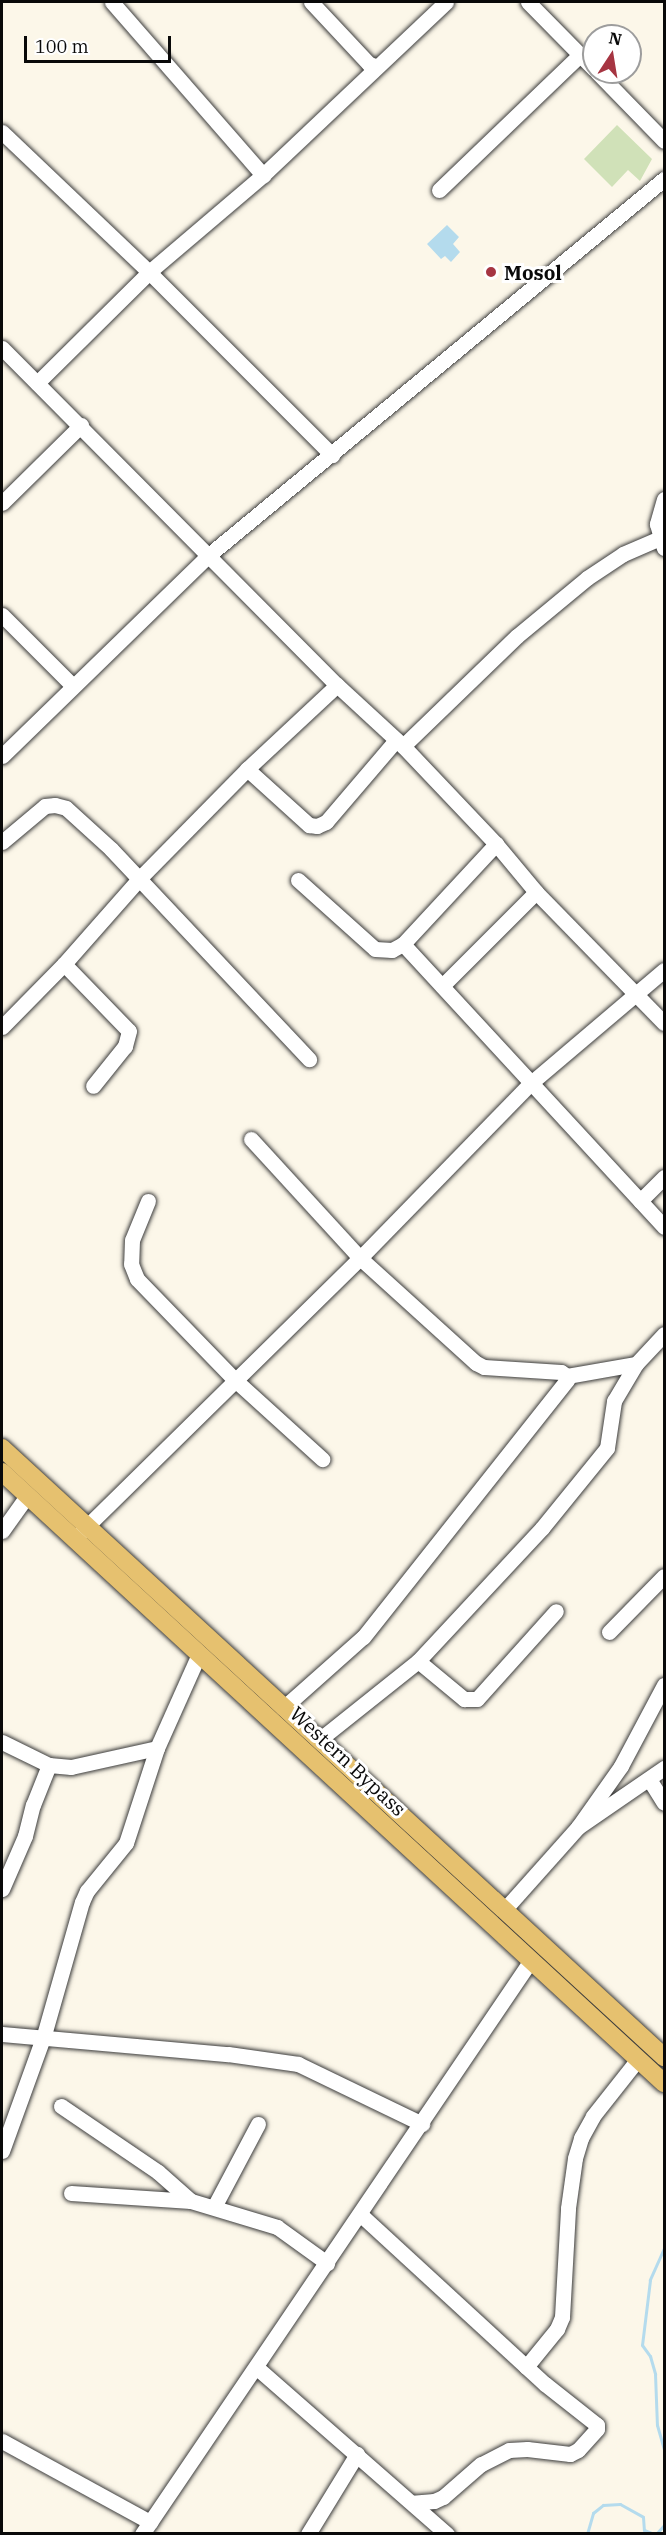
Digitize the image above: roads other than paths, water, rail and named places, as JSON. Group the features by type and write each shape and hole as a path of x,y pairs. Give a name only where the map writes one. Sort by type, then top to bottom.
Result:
{"main road":[{"name":"Western Bypass","path":"2,1448 80,1533 199,1654 664,2083"},
{"name":"Western Bypass","path":"2,1472 27,1496 80,1533 283,1708 664,2057"}],"street":[{"path":"112,2 263,175"},
{"path":"311,2 369,64 375,66"},
{"path":"37,383 149,272 263,175 375,66 446,2"},
{"path":"439,190 580,56 528,2"},
{"path":"608,84 664,141"},
{"path":"2,132 149,272 332,455"},
{"path":"2,756 210,554 664,179"},
{"path":"2,348 210,554 338,685 400,743 496,844 536,892 664,1023"},
{"path":"2,503 81,425"},
{"path":"247,769 309,825 317,826 326,822 400,743 517,636 587,578 623,554 662,543 657,524 664,500"},
{"path":"2,615 73,686"},
{"path":"4,1020 64,964 138,880 247,769 338,685"},
{"path":"2,842 45,806 55,804 66,808 111,849 309,1059"},
{"path":"298,880 375,949 392,950 404,944 496,844"},
{"path":"442,986 536,892"},
{"path":"404,944 664,1227"},
{"path":"64,964 129,1031 125,1046 93,1086"},
{"path":"80,1533 360,1258 532,1082 664,970"},
{"path":"251,1139 360,1258 476,1363 484,1367 561,1372 567,1376 636,1364"},
{"path":"640,1201 664,1178"},
{"path":"148,1201 132,1240 131,1264 137,1280 234,1380 322,1459"},
{"path":"319,1740 418,1661 542,1528 607,1449 614,1401 636,1364 664,1334"},
{"path":"283,1708 363,1637 564,1387 567,1376"},
{"path":"2,1531 27,1496"},
{"path":"609,1632 664,1576"},
{"path":"418,1661 464,1699 477,1699 556,1611"},
{"path":"2,2151 44,2035 82,1902 87,1891 126,1843 157,1748 199,1654"},
{"path":"505,1909 578,1827 621,1766 664,1685"},
{"path":"2,1742 49,1766 71,1767 157,1748"},
{"path":"2,1889 25,1836 33,1805 49,1766"},
{"path":"578,1827 664,1768"},
{"path":"649,1779 664,1803"},
{"path":"2,2442 146,2528 531,1960"},
{"path":"2,2034 44,2035 228,2054 298,2064 422,2124"},
{"path":"526,2367 557,2329 562,2317 568,2208 575,2158 581,2138 593,2116 638,2059"},
{"path":"61,2106 158,2172 191,2201"},
{"path":"214,2207 258,2124"},
{"path":"71,2193 191,2201 214,2207 277,2227 327,2263"},
{"path":"360,2214 526,2367 597,2425 595,2432 578,2450 570,2454 528,2448 496,2455 481,2463 443,2497 434,2502 413,2503"},
{"path":"256,2367 413,2503 437,2530"},
{"path":"308,2534 357,2454"}],"water":[{"path":"447,225 459,237 453,244 460,252 451,262 445,256 441,259 427,244"}],"waterway":[{"path":"664,2248 650,2280 642,2345 650,2356 655,2374 657,2425 664,2450"},
{"path":"587,2534 593,2513 603,2505 620,2504 643,2517 644,2530 654,2534"},
{"path":"656,2534 664,2525"}],"place":[{"name":"Mosol","path":"491,272"}]}
